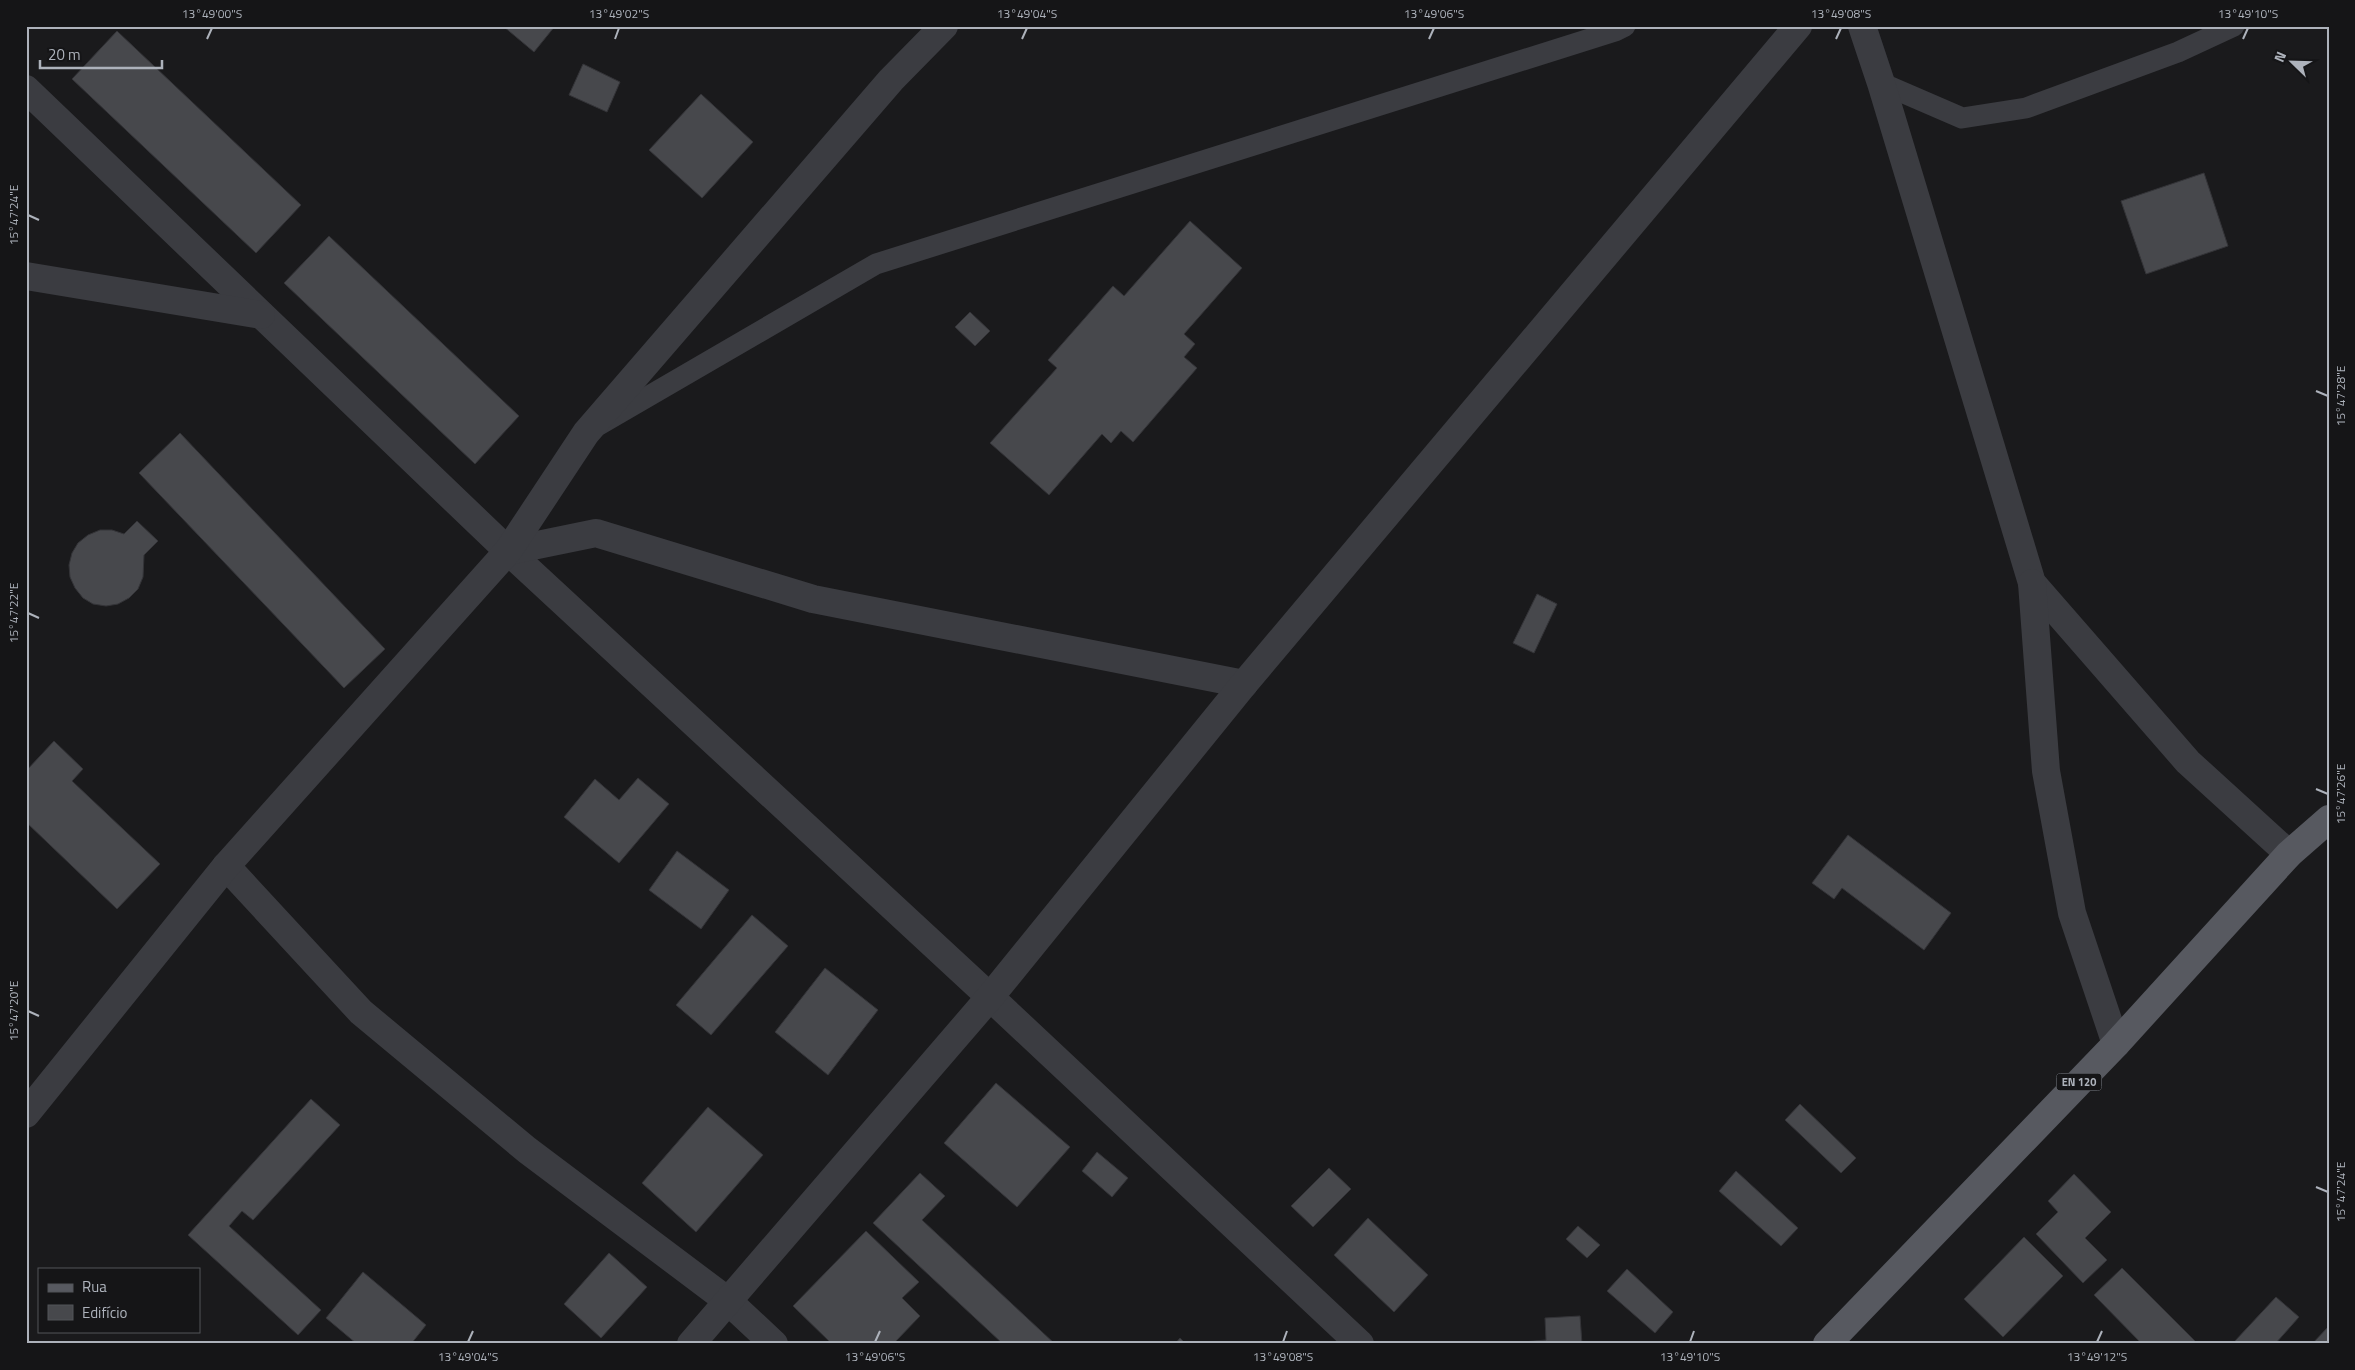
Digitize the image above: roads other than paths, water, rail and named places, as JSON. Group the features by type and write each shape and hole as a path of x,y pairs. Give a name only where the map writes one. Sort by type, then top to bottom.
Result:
{"main road":[{"name":"EN 120","path":"1827,1344 2116,1044 2289,854 2329,819"}],"street":[{"path":"26,1114 226,866 508,551 586,433 891,80 944,26"},
{"path":"691,1344 990,997 1244,684 1798,26"},
{"path":"1862,26 1881,83 2032,583 2046,770 2072,913 2116,1044"},
{"path":"26,89 508,551 990,997 1360,1344"},
{"path":"26,276 261,315"},
{"path":"508,551 596,533 813,599 1244,684"},
{"path":"2032,583 2188,762 2289,854"},
{"path":"226,866 361,1012 527,1150 728,1301 774,1344"}],"lane":[{"path":"586,433 876,264 1615,31 1625,26"},
{"path":"1881,83 1962,118 2017,109 2178,52 2234,26"}]}
